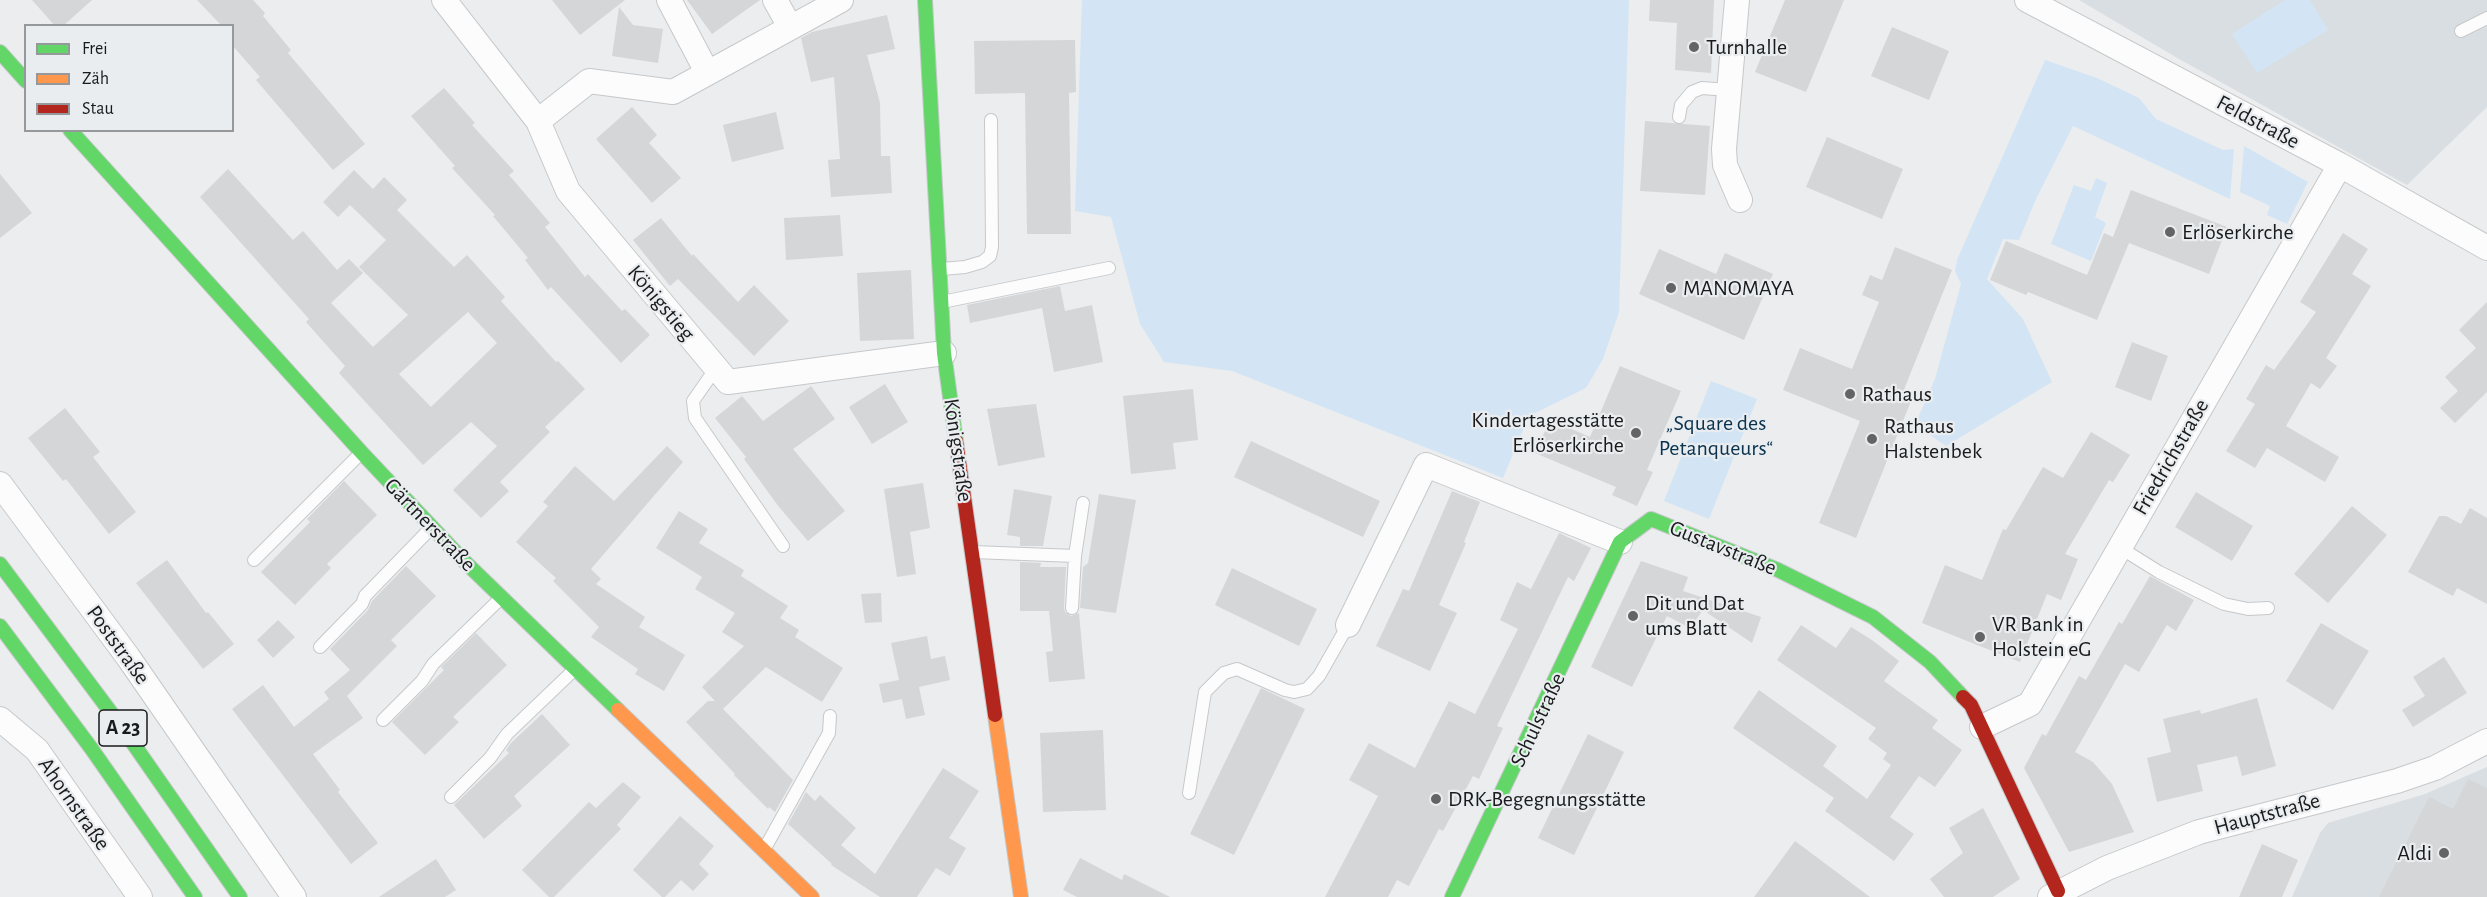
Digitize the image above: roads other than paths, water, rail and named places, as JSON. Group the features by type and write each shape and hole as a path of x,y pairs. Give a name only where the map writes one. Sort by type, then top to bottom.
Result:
{"main road":[{"name":"Königstraße","path":"925,0 944,353 1021,897"},
{"path":"0,52 24,79"},
{"name":"Gärtnerstraße","path":"72,132 362,453 432,527 575,669 812,897"},
{"name":"Gustavstraße","path":"1620,542 1651,519 1736,552 1825,591 1873,616 1930,662 1971,705 2054,894"},
{"name":"Schulstraße","path":"1452,897 1620,542"},
{"name":"A 23","path":"0,564 121,726 240,897"},
{"name":"A 23","path":"0,626 91,748 195,897"}],"street":[{"name":"Königstieg","path":"444,0 538,121 568,191 728,382 842,358 944,353"},
{"path":"669,0 707,72"},
{"path":"776,0 790,27"},
{"path":"538,121 589,81 673,92 841,0"},
{"path":"1737,0 1724,149 1725,165 1740,200"},
{"name":"Feldstraße","path":"2027,0 2340,165 2487,248"},
{"name":"Friedrichstraße","path":"1982,727 2030,704 2340,165"},
{"path":"1348,625 1426,465 1620,542"},
{"name":"Poststraße","path":"0,484 128,657 294,897"},
{"name":"Ahornstraße","path":"0,719 37,750 140,897"},
{"name":"Hauptstraße","path":"2054,894 2107,868 2199,832 2407,778 2435,768 2487,741"}],"lane":[{"path":"2461,31 2487,18"},
{"path":"1679,117 1681,105 1692,92 1702,88 1729,90"},
{"path":"939,269 965,267 982,262 990,256 992,247 991,120"},
{"path":"940,302 1109,268"},
{"path":"716,368 693,400 695,418 783,546"},
{"path":"254,560 362,453"},
{"path":"1072,608 1075,556 1083,503"},
{"path":"320,647 362,604 365,596 432,527"},
{"path":"2119,548 2159,572 2224,604 2248,609 2268,608"},
{"path":"972,552 1075,556"},
{"path":"383,720 422,681 433,664 502,597"},
{"path":"1189,793 1205,692 1224,673 1237,669 1285,690 1294,692 1307,689 1319,676 1348,625"},
{"path":"451,797 490,758 507,734 575,669"},
{"path":"764,850 829,734 830,716"}],"place":[{"name":"Turnhalle","path":"1694,47"},
{"name":"Erlöserkirche","path":"2170,232"},
{"name":"MANOMAYA","path":"1671,288"},
{"name":"Rathaus","path":"1850,394"},
{"name":"Kindertagesstätte Erlöserkirche","path":"1636,433"},
{"name":"Rathaus Halstenbek","path":"1872,439"},
{"name":"Dit und Dat ums Blatt","path":"1633,616"},
{"name":"VR Bank in Holstein eG","path":"1980,637"},
{"name":"DRK-Begegnungsstätte","path":"1436,799"},
{"name":"Aldi","path":"2444,853"}],"park label":[{"name":"„Square des Petanqueurs“","path":"1716,436"}]}
